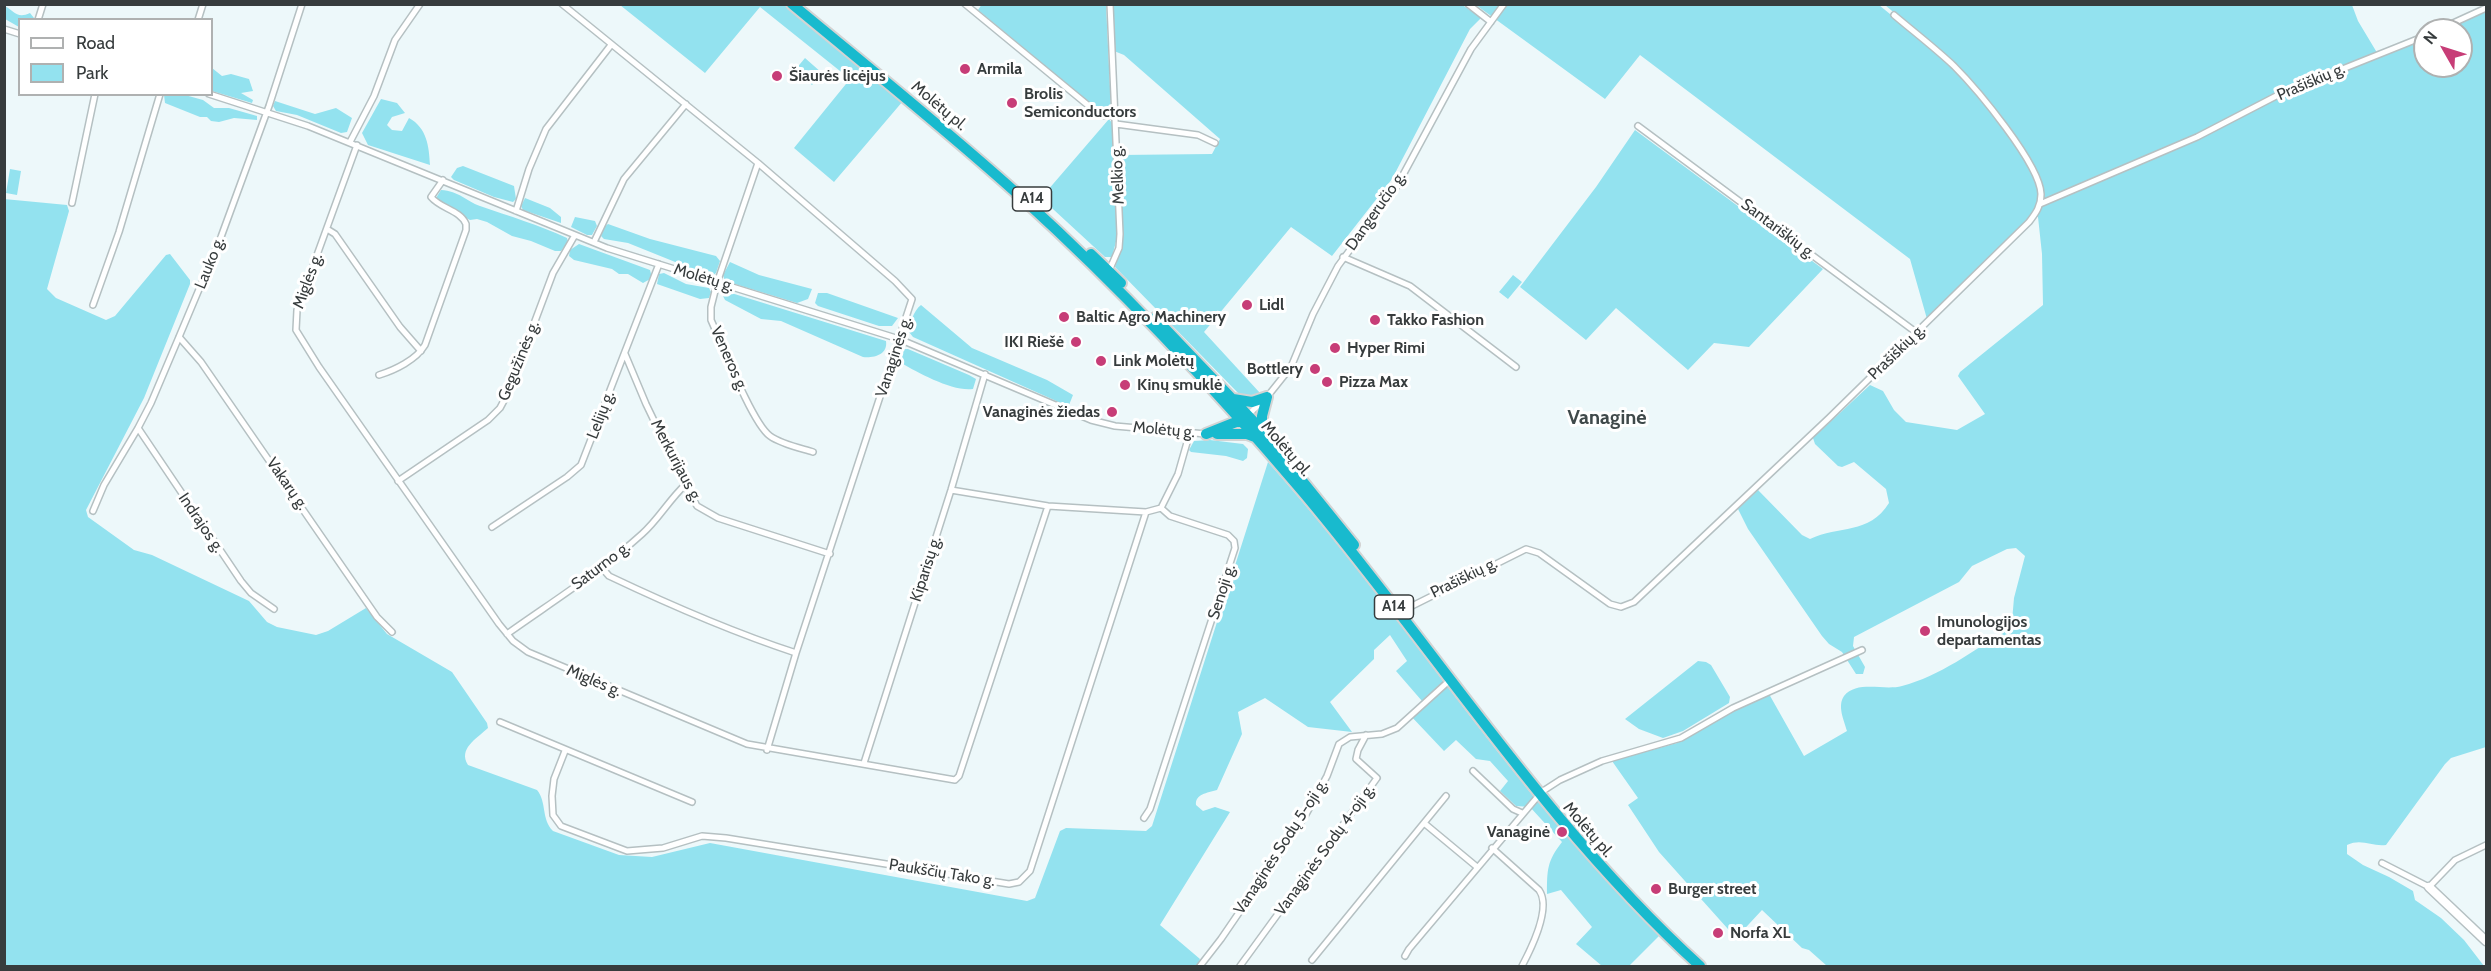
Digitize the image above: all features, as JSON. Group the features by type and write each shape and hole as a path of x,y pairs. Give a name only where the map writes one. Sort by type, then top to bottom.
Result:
{"highway":[{"name":"Molėtų pl.","path":"792,4 942,128 1054,228 1245,416"},
{"name":"Molėtų pl.","path":"803,4 952,127 1025,192 1109,271 1230,402"},
{"path":"1223,431 1228,418 1230,402 1252,402 1267,397"},
{"path":"1259,432 1267,397"},
{"path":"1223,431 1245,416 1259,432"},
{"path":"1206,434 1223,431 1247,434 1259,432"},
{"name":"Molėtų pl.","path":"1259,432 1331,513 1541,793 1621,881 1709,966"},
{"name":"Molėtų pl.","path":"1259,432 1450,680 1619,888 1700,966"}],"main road":[{"path":"2429,886 2487,941"},
{"path":"2475,930 2487,947"}],"street":[{"name":"Lauko g.","path":"93,511 104,485 138,428 179,338 220,237 266,112 302,4"},
{"path":"350,142 374,96 395,40 420,4"},
{"name":"Vanaginės g.","path":"561,4 758,163 911,295 912,302 796,653 767,750"},
{"path":"965,4 1101,116 1116,116"},
{"name":"Melkio g.","path":"1109,271 1119,248 1120,234 1110,4"},
{"path":"1468,4 1491,22"},
{"name":"Dangeručio g.","path":"1245,416 1267,397 1295,361 1316,308 1343,257 1397,186 1452,82 1504,4"},
{"path":"2465,18 2487,8"},
{"path":"1894,15 1955,67 2025,154 2038,178 2040,204"},
{"name":"Prašiškių g.","path":"1404,610 1526,549 1539,553 1610,604 1621,607 1630,604 1662,577 1917,333 2019,233 2036,213 2040,204 2197,137 2280,94 2413,41"},
{"path":"516,211 529,169 546,129 611,45"},
{"name":"Molėtų g.","path":"213,95 350,142 594,242 899,339 1091,420 1115,426 1206,434"},
{"path":"72,203 95,96"},
{"path":"93,305 119,232 159,96"},
{"path":"594,242 620,183 686,104"},
{"path":"1116,124 1198,135 1215,143"},
{"name":"Santariškių g.","path":"1638,126 1917,333"},
{"name":"Miglės g.","path":"357,145 297,310 297,330 319,368 507,634 528,652 747,744 767,750 864,763 951,780 957,778 1048,506"},
{"name":"Veneros g.","path":"758,163 717,283 711,307 711,320 756,419 770,436 813,452"},
{"path":"379,375 393,371 421,351 466,230 464,219 439,206 431,196 443,180"},
{"path":"327,229 335,234 400,327 421,351"},
{"name":"Gegužinės g.","path":"398,481 488,420 500,408 508,393 553,273 575,235"},
{"path":"1343,257 1410,286 1516,367"},
{"name":"Lelijų g.","path":"492,527 581,465 659,264"},
{"name":"Vakarų g.","path":"179,338 201,362 377,617 392,632"},
{"name":"Merkurijaus g.","path":"625,354 646,404 697,506 709,514 744,528 830,554"},
{"name":"Kiparisų g.","path":"864,763 951,490 984,374"},
{"name":"Indrajos g.","path":"138,428 241,581 251,593 274,609"},
{"path":"951,490 1048,506 1146,512 1161,508 1178,474 1190,432"},
{"name":"Saturno g.","path":"507,634 602,568 644,532 685,485"},
{"name":"Senoji g.","path":"1144,818 1150,809 1235,548 1234,541 1228,535 1170,516 1161,508"},
{"name":"Paukščių Tako g.","path":"565,751 553,787 554,819 566,829 627,851 663,848 702,836 1009,884 1019,882 1030,871 1146,512"},
{"path":"602,568 609,576 705,619 796,653"},
{"path":"1405,956 1522,813 1541,793 1560,780 1602,761 1681,738 1733,708 1862,650"},
{"name":"Vanaginės Sodų 5-oji g.","path":"1200,966 1228,930 1305,816 1327,776 1339,744 1350,737 1382,734 1397,728 1450,680"},
{"path":"500,722 692,802"},
{"name":"Vanaginės Sodų 4-oji g.","path":"1240,966 1377,778 1356,759 1366,735"},
{"path":"1473,771 1513,809 1522,813"},
{"path":"1312,960 1446,796"},
{"path":"1424,823 1477,867"},
{"path":"2382,863 2429,886 2444,868 2460,856 2487,845"},
{"path":"1492,848 1539,890 1543,898 1539,926 1522,966"}],"green space":[{"path":"982,4 1106,5 1111,107 1109,119 978,10"},
{"path":"1461,4 1481,18 1470,29 1392,179 1332,256 1291,227 1204,332 1260,393 1253,399 1242,397 1115,267 1123,243 1120,155 1212,154 1220,139 1124,55 1114,51 1112,5"},
{"path":"620,5 785,5 903,101 834,182 794,148 850,79 760,7 705,73"},
{"path":"1476,5 1879,5 1941,56 1942,53 1885,5 2352,5 2358,21 2379,56 2413,43 2413,78 2473,78 2473,18 2471,18 2486,11 2486,747 2451,758 2386,845 2357,842 2347,845 2347,854 2413,891 2415,900 2441,918 2464,940 2484,966 1827,966 1809,950 1802,948 1762,910 1736,938 1659,852 1628,805 1638,798 1612,761 1677,743 1736,709 1769,694 1804,756 1847,731 1841,704 1849,691 1863,687 1895,687 1916,682 1956,662 2006,630 2012,621 2014,598 2025,556 2016,548 2007,549 1972,566 1959,582 1854,637 1853,646 1865,667 1863,674 1856,674 1842,652 1829,644 1822,636 1748,529 1738,509 1758,490 1802,535 1810,539 1863,525 1881,513 1889,503 1886,489 1854,462 1842,467 1838,466 1815,444 1813,438 1870,385 1883,391 1894,410 1906,422 1957,430 1985,414 1958,376 2043,305 2042,254 2038,217 2032,215 1927,319 1910,259 1640,55 1605,99"},
{"path":"5,6 16,14 30,13 34,18 18,18 18,26 5,19"},
{"path":"805,58 822,73 812,85 795,70"},
{"path":"213,69 222,76 231,74 249,79 253,91 241,93 253,100 252,103 213,91"},
{"path":"164,96 189,96 203,100 214,108 229,108 257,116 257,120 234,118 219,122 211,121 207,117 200,117 165,103"},
{"path":"381,99 397,103 405,113 392,117 387,125 392,130 402,131 409,118 420,127 428,144 430,165 368,145 362,133"},
{"path":"275,101 315,114 336,108 352,118 347,132 341,133 297,115 276,111 273,106"},
{"path":"1109,119 1112,123 1118,234 1112,257 1105,257 1041,198"},
{"path":"1635,130 1823,269 1749,347 1714,343 1688,370 1616,308 1586,340 1520,287 1596,187"},
{"path":"463,166 514,186 516,199 513,202 494,197 454,180 451,177 457,168"},
{"path":"10,169 21,171 17,195 6,193"},
{"path":"441,190 453,192 480,206 556,233 567,238 568,242 561,251 555,251 512,236 487,222 477,219 470,220 440,204 436,198"},
{"path":"525,198 550,208 561,217 561,223 523,210 521,206"},
{"path":"4,199 67,205 69,211 47,289 56,298 106,320 115,316 166,255 170,254 190,280 144,398 86,510 88,517 134,550 152,555 249,601 267,622 277,627 316,635 328,631 366,608 387,634 452,672 487,723 488,728 467,749 465,759 468,765 537,790 547,821 553,831 619,855 652,857 710,843 1027,901 1035,898 1060,831 1066,828 1146,831 1152,826 1268,462 1363,576 1531,794 1585,856 1660,935 1629,966 1602,966 1576,944 1592,927 1561,890 1547,894 1549,866 1562,842 1530,807 1516,806 1500,791 1508,781 1490,761 1476,759 1456,740 1444,751 1409,714 1422,701 1396,671 1407,661 1390,635 1374,650 1374,659 1330,702 1352,732 1308,727 1265,698 1238,712 1242,734 1217,790 1202,794 1196,801 1196,805 1203,811 1215,807 1230,812 1160,925 1200,959 1197,966 5,966"},
{"path":"575,217 595,221 597,226 592,235 571,227"},
{"path":"608,224 650,239 716,256 720,261 716,273 712,276 705,274 628,243 604,239 601,236 604,227"},
{"path":"579,244 650,270 652,278 643,283 628,274 619,274 612,269 574,260 569,256 570,250"},
{"path":"730,262 759,275 812,289 808,299 797,303 725,281 723,275"},
{"path":"664,273 686,284 709,288 711,292 709,298 700,299 657,284 659,274"},
{"path":"1513,275 1522,282 1508,299 1499,292"},
{"path":"721,292 728,292 886,341 885,350 876,356 863,357 781,321 761,319 725,300"},
{"path":"818,293 827,293 898,318 892,326 879,326 818,306 815,303"},
{"path":"921,305 972,348 1047,380 1073,395 1069,405 913,337 909,332 910,325"},
{"path":"902,349 908,349 969,375 976,379 973,389 946,385 901,363"},
{"path":"1210,440 1243,444 1248,449 1247,458 1243,461 1189,450 1194,441"},
{"path":"1698,661 1711,665 1730,697 1729,703 1683,731 1663,738 1639,729 1625,719"}],"place":[{"name":"Armila","path":"965,69"},
{"name":"Šiaurės licėjus","path":"777,76"},
{"name":"Brolis Semiconductors","path":"1012,103"},
{"name":"Lidl","path":"1247,305"},
{"name":"Baltic Agro Machinery","path":"1064,317"},
{"name":"Takko Fashion","path":"1375,320"},
{"name":"IKI Riešė","path":"1076,342"},
{"name":"Hyper Rimi","path":"1335,348"},
{"name":"Link Molėtų","path":"1101,361"},
{"name":"Bottlery","path":"1315,369"},
{"name":"Pizza Max","path":"1327,382"},
{"name":"Kinų smuklė","path":"1125,385"},
{"name":"Vanaginės žiedas","path":"1112,412"},
{"name":"Imunologijos departamentas","path":"1925,631"},
{"name":"Vanaginė","path":"1562,832"},
{"name":"Burger street","path":"1656,889"},
{"name":"Norfa XL","path":"1718,933"}],"district":[{"name":"Vanaginė","path":"1607,418"}]}
